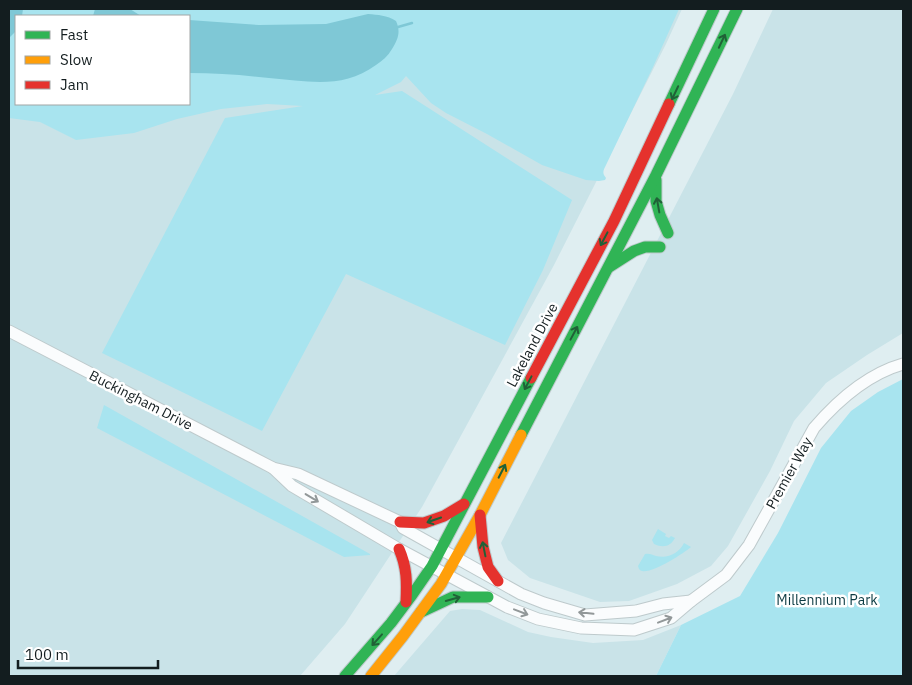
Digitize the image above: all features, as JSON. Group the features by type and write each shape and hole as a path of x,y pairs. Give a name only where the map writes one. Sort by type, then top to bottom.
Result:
{"main road":[{"name":"Lakeland Drive","path":"345,676 383,635 432,567 442,549 464,504 610,230 696,49 712,9"},
{"path":"371,676 403,636 446,575 480,514 656,175 736,12"},
{"path":"656,175 656,201 668,233"},
{"path":"608,268 634,251 660,247"},
{"path":"400,522 424,523 444,516 464,504"},
{"path":"480,514 486,560 488,567 498,580"},
{"path":"399,549 408,578 406,602"},
{"path":"420,612 453,597 488,597"}],"street":[{"name":"Buckingham Drive","path":"9,331 273,468 298,474 400,522 403,528 442,549"},
{"name":"Premier Way","path":"432,567 508,607 538,619 582,628 634,630 671,618 726,575 749,545 814,428 827,413 860,385 877,374 903,364"},
{"name":"Buckingham Drive","path":"273,468 292,486 432,567"},
{"path":"442,549 521,594 585,615 636,611 663,604 691,601"}],"shaded area":[{"path":"9,9 682,9 554,265 422,507 345,624 300,676 9,676"},
{"path":"9,9 23,9 22,15 15,15 15,32 9,37"},
{"path":"95,9 130,9 139,15 93,15"},
{"path":"773,9 903,9 903,333 826,383 794,421 770,471 728,546 711,566 677,584 629,601 600,602 530,578 508,560 501,543 733,94"},
{"path":"368,14 379,15 396,21 399,32 390,52 383,60 363,73 337,81 311,82 229,74 190,73 190,20 259,25 326,24"},
{"path":"462,609 480,610 528,632 593,643 643,640 681,625 656,676 394,676 450,611"}],"green space":[{"path":"9,9 679,9 604,169 605,180 586,180 542,165 446,113 431,103 406,76 401,82 375,95 402,91 572,200 543,270 505,345 346,274 262,431 102,353 225,118 303,106 267,104 221,109 177,119 134,133 76,140 40,122 9,118"},
{"name":"Millennium Park","path":"903,379 903,676 656,676 681,625 740,596 778,533 821,448 851,411 878,392"},
{"path":"104,405 370,555 344,557 97,428"},
{"path":"658,529 666,534 665,536 675,538 669,545 660,546 654,544 652,540"},
{"path":"684,543 691,547 682,554 653,569 642,571 639,569 638,566 645,554 660,557 669,556 682,547"}],"waterway":[{"path":"398,27 412,23"}],"traffic: fast":[{"path":"669,104 714,9"},
{"path":"521,435 656,175 737,9"},
{"path":"656,180 656,201 668,233"},
{"path":"609,267 634,251 645,247 660,247"},
{"path":"345,676 391,623 432,566 531,378"},
{"path":"421,612 453,597 488,597"}],"traffic: slow":[{"path":"371,676 441,584 480,515 521,435"}],"traffic: jam":[{"path":"531,378 614,221 669,104"},
{"path":"400,522 424,523 444,516 464,504"},
{"path":"480,515 483,547 488,567 498,581"},
{"path":"399,549 406,575 406,602"}]}
